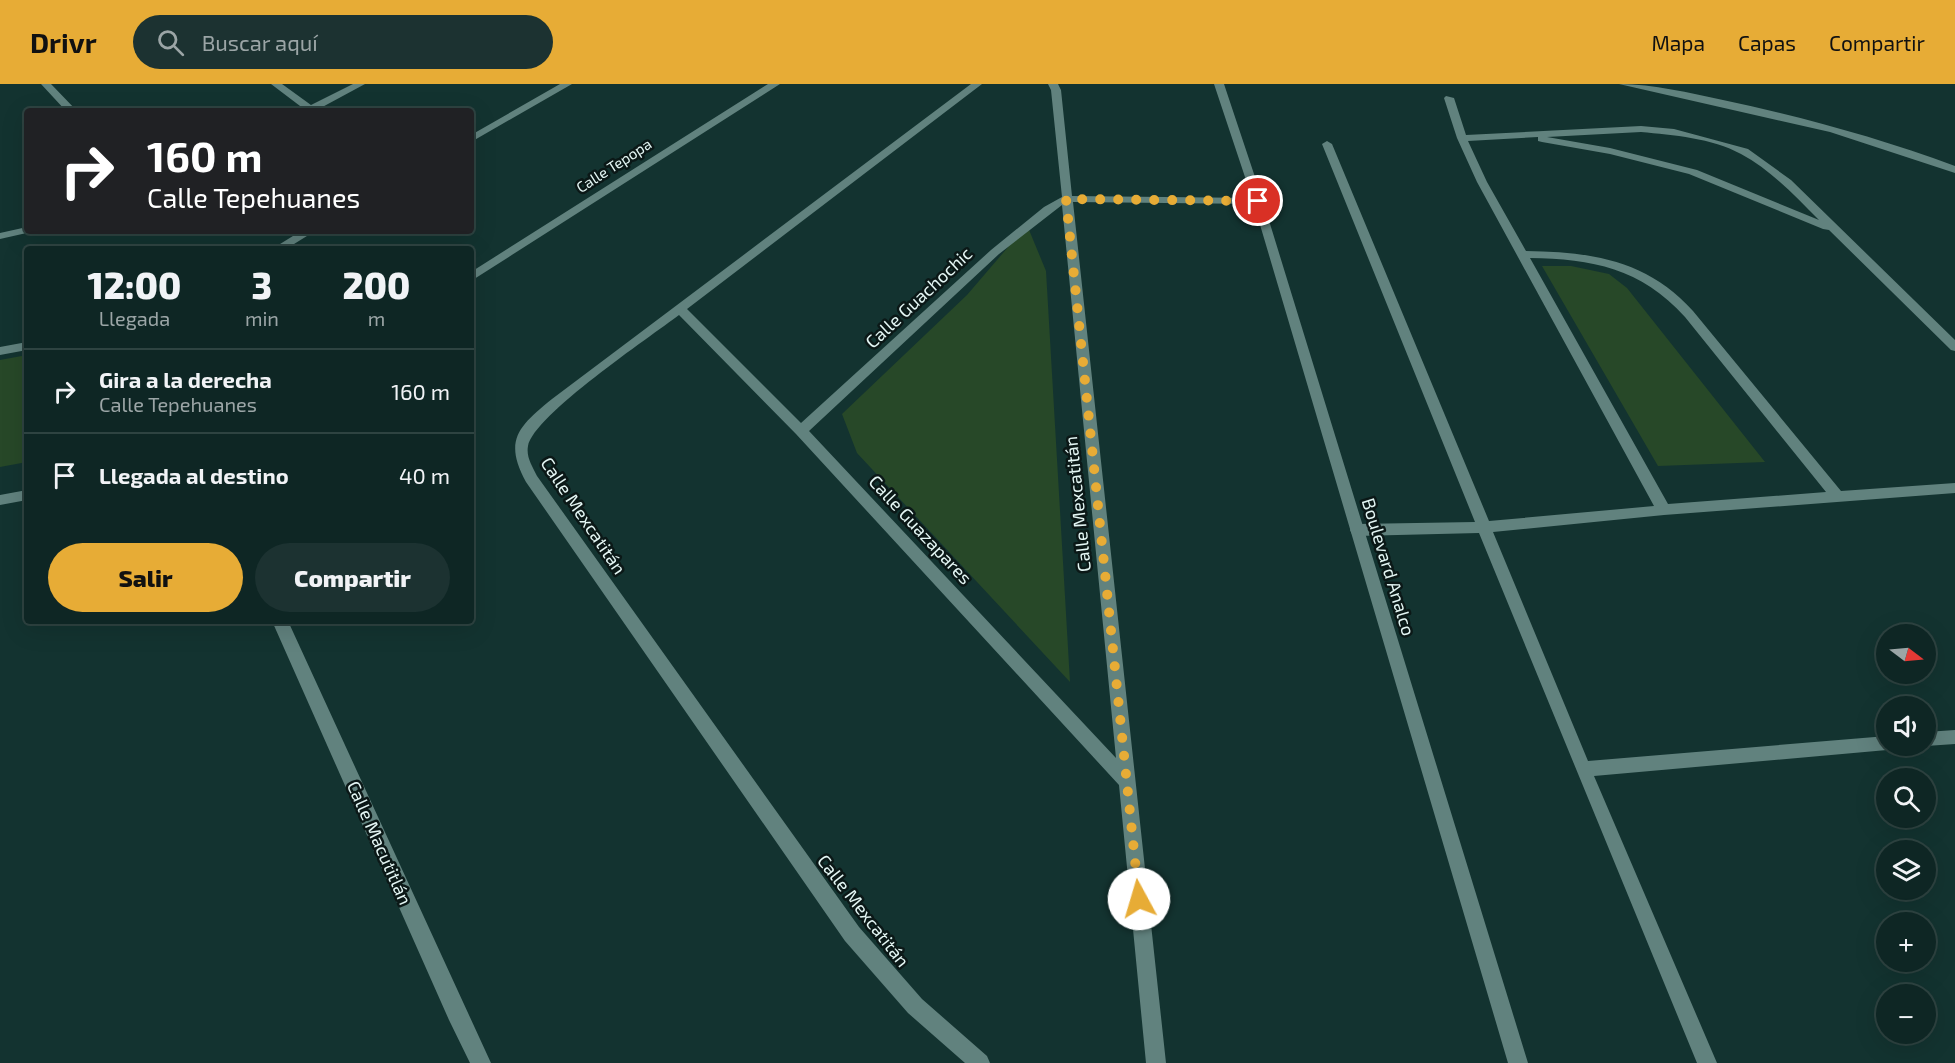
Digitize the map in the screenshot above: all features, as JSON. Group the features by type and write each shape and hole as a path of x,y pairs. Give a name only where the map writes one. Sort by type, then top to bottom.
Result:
{"street":[{"path":"46,84 69,108"},
{"path":"276,84 306,108"},
{"path":"313,108 360,84"},
{"path":"474,137 567,84"},
{"name":"Calle Tepopa","path":"474,275 775,84"},
{"name":"Calle Mexcatitán","path":"977,84 573,388 522,436 520,455 538,488 852,934 915,1006 980,1063"},
{"name":"Calle Mexcatitán","path":"1053,84 1056,90 1156,1063"},
{"name":"Boulevard Analco","path":"1219,84 1258,201 1518,1063"},
{"path":"1624,84 1709,101 1861,137 1894,146 1955,170"},
{"path":"1449,98 1462,138 1520,254 1664,510"},
{"path":"1462,138 1604,129 1641,129 1674,132 1744,151 1766,165 1955,347"},
{"path":"1522,135 1610,151 1693,172 1838,232"},
{"path":"1327,144 1486,527 1583,769 1707,1063"},
{"path":"1066,199 1258,201"},
{"name":"Calle Guachochic","path":"801,431 995,252 1048,209 1066,199"},
{"path":"0,236 24,231"},
{"path":"283,246 304,234"},
{"path":"290,242 297,246"},
{"path":"1520,254 1573,256 1610,262 1635,270 1664,289 1689,314 1838,497"},
{"name":"Calle Guazapares","path":"680,309 801,431 1127,782"},
{"path":"0,351 24,347"},
{"path":"1357,530 1486,527 1664,510 1955,488"},
{"path":"0,500 24,496"},
{"name":"Calle Macutitlán","path":"281,624 456,1013 481,1063"},
{"path":"1936,739 1955,737"},
{"path":"1583,769 1876,744"}],"green space":[{"path":"1027,225 1046,271 1070,682 857,453 842,414 967,295"},
{"path":"1542,266 1571,266 1609,274 1627,288 1765,462 1658,466"},
{"path":"24,356 24,463 0,467 0,360"}],"route":[{"path":"1139,899 1066,199 1258,201"}]}
